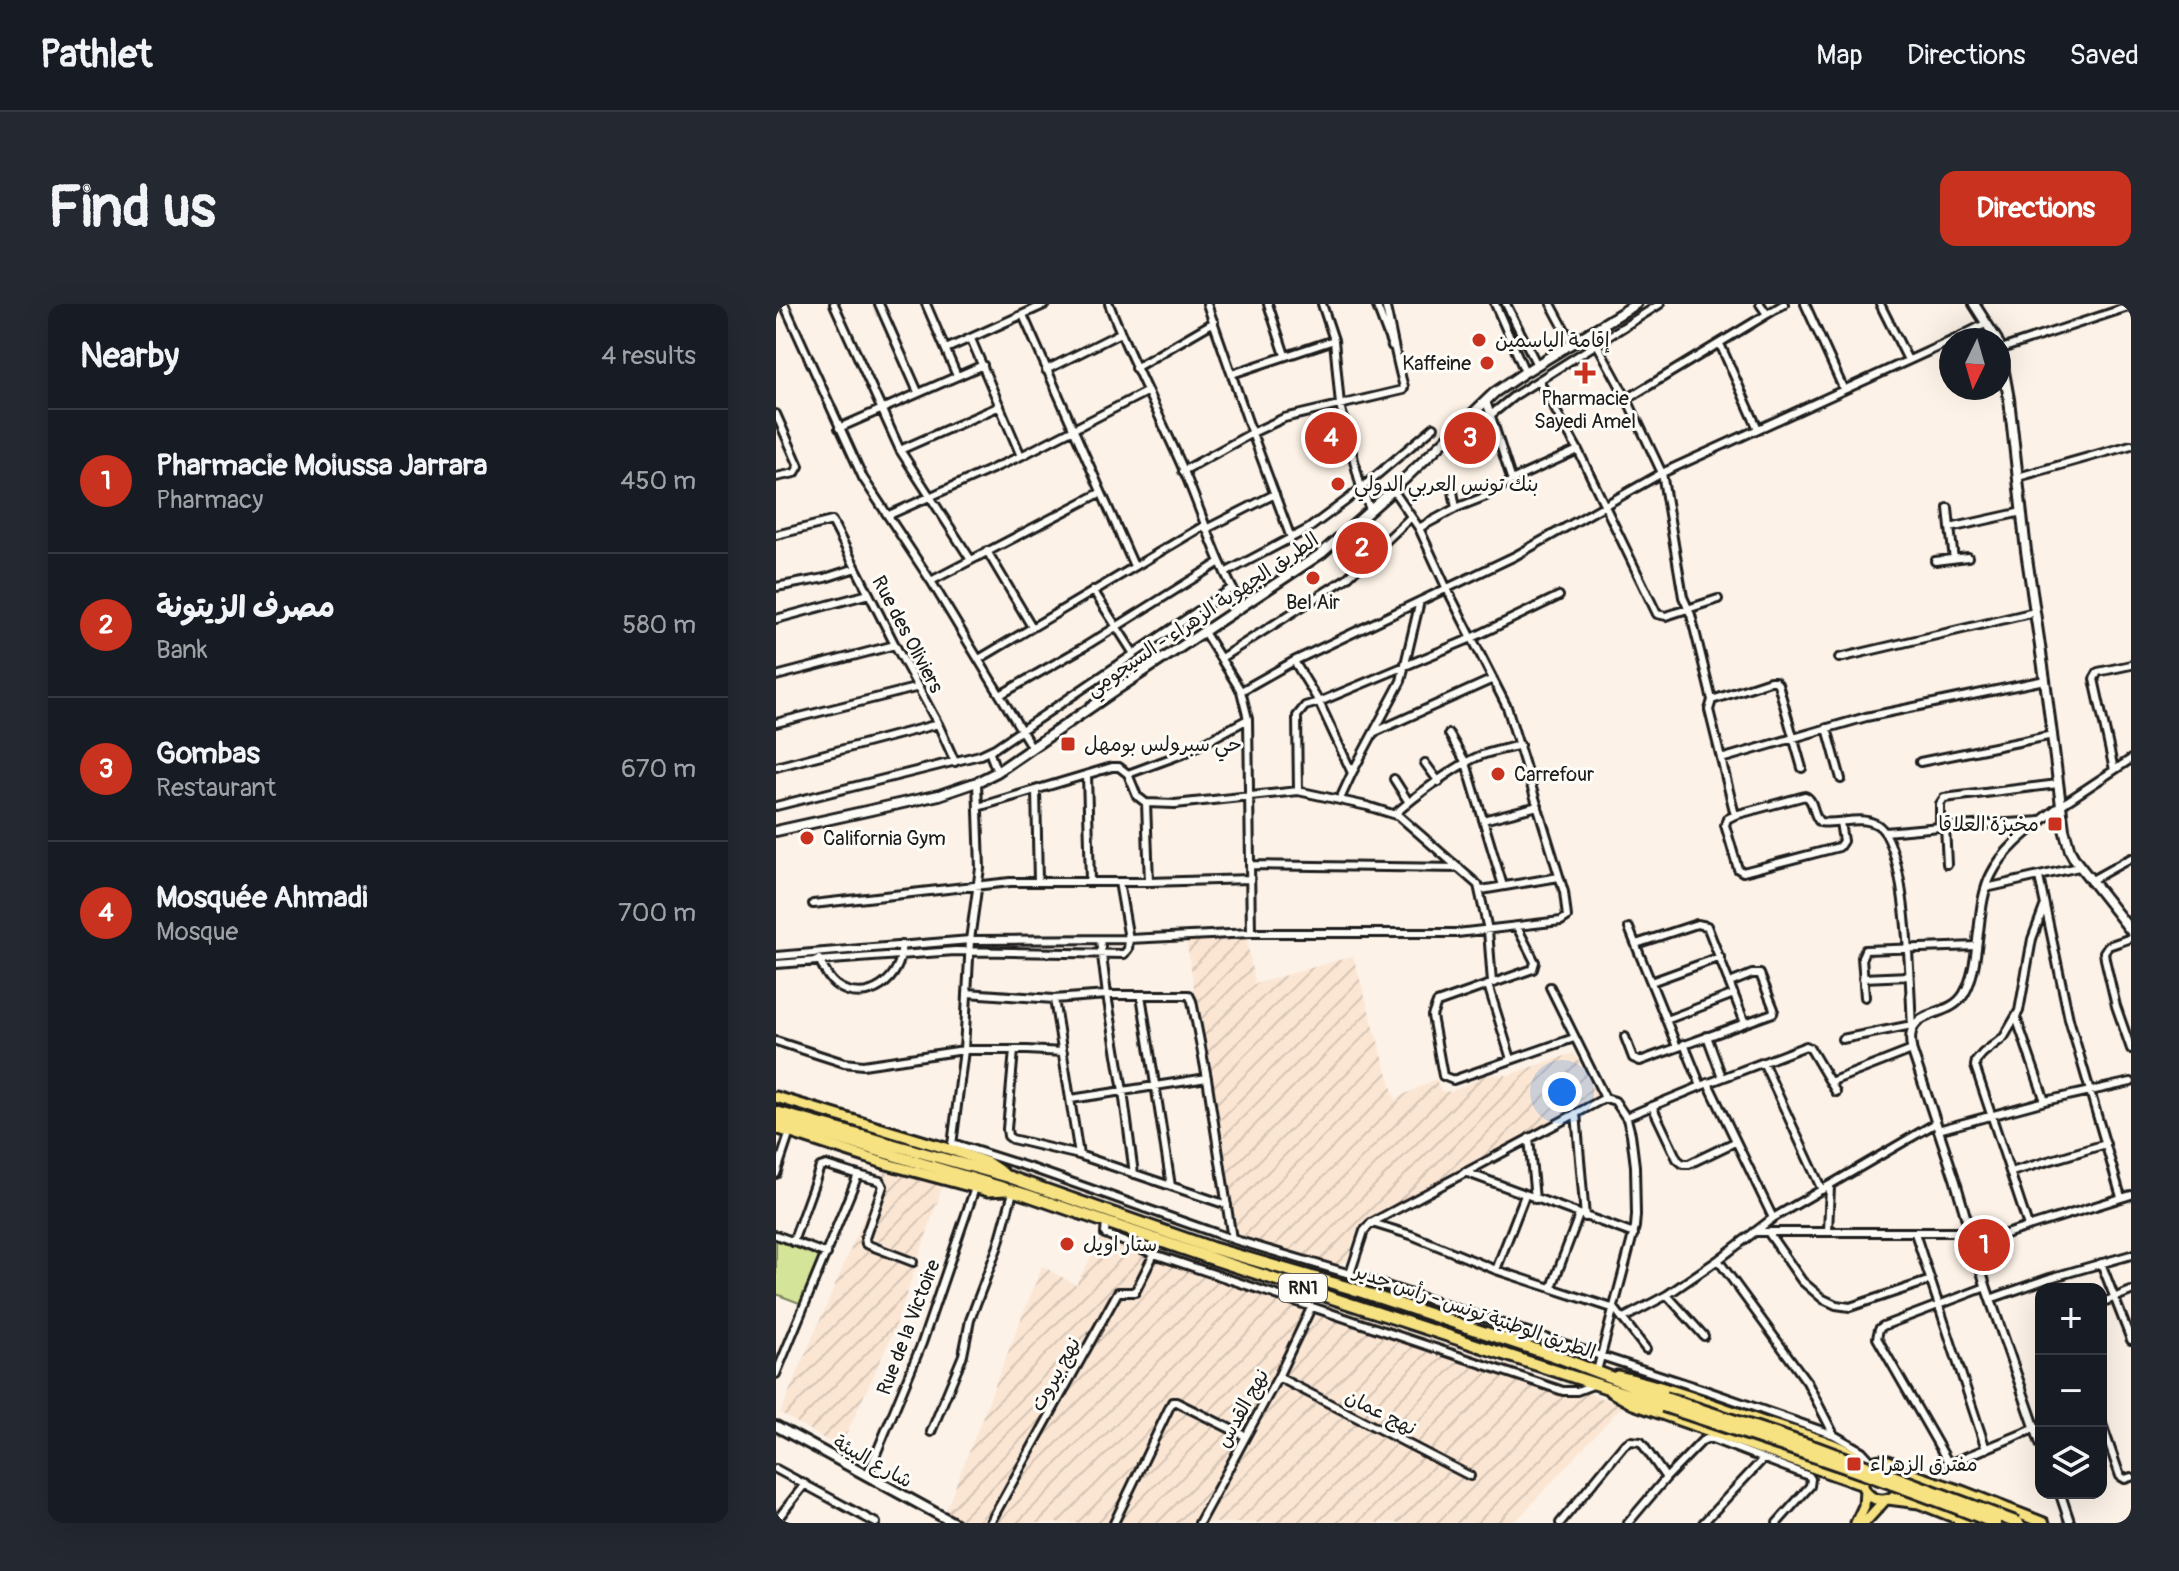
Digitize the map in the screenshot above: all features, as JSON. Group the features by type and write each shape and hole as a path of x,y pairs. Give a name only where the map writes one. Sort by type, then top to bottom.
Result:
{"highway":[{"name":"الطريق الوطنية تونس - رأس جدير","path":"776,1112 928,1159 1010,1191 1598,1385 1830,1452 2018,1523"},
{"name":"الطريق الوطنية تونس - رأس جدير","path":"776,1120 1009,1177 1212,1248 1350,1288 1600,1372 1664,1402 1995,1523"}],"main road":[{"name":"الطريق الجهوية الزهراء - السيجومي","path":"776,831 939,795 997,772 1322,553 1494,393 1636,304"},
{"path":"1974,304 1990,328"},
{"path":"2007,400 2060,806 2068,846 2079,867 2131,931"},
{"path":"776,1097 952,1146 1009,1177"},
{"path":"776,1128 887,1164 975,1188 1010,1191"},
{"path":"1600,1372 1652,1384 1821,1441 1871,1464"},
{"path":"1598,1385 1633,1404 1864,1488 1874,1498 1919,1503 1969,1523"},
{"name":"شارع البيئة","path":"776,1426 954,1523"},
{"path":"1856,1523 1864,1506 1863,1474 1871,1464 1888,1461 1899,1470 2044,1523"},
{"path":"1869,1521 1902,1484 1899,1470"}],"street":[{"path":"834,304 900,450 971,560"},
{"path":"879,304 918,392"},
{"path":"946,349 1046,304"},
{"path":"1109,304 1220,562 1242,606"},
{"path":"1207,304 1291,538"},
{"path":"1268,304 1285,355"},
{"path":"1322,304 1334,340 1340,405 1361,488 1370,509"},
{"path":"1183,471 1284,418 1403,390 1393,335 1380,304"},
{"path":"1495,304 1525,372"},
{"path":"1506,304 1537,365"},
{"path":"1551,304 1572,343"},
{"path":"1492,414 1514,396 1660,304"},
{"path":"1760,304 1767,314"},
{"path":"1627,399 1784,304"},
{"path":"1805,304 1844,390"},
{"path":"1880,304 1908,360"},
{"path":"780,305 863,478 931,581 1032,748"},
{"path":"929,305 957,376"},
{"path":"2011,341 2131,306"},
{"path":"1023,315 1134,566"},
{"path":"1135,368 1214,322"},
{"path":"1977,328 1987,323"},
{"path":"1590,331 1662,473 1682,590 1712,700 1709,710 1735,815"},
{"path":"1046,370 1120,333"},
{"path":"971,339 1021,456"},
{"path":"1232,374 1334,340"},
{"path":"1720,344 1758,429"},
{"path":"1241,691 1294,661 1515,556 1662,473 1939,346"},
{"path":"839,428 983,365"},
{"path":"1539,381 1578,450 1657,614 1666,616 1718,599"},
{"path":"889,515 1021,456 1146,392"},
{"path":"1486,401 1512,481"},
{"path":"900,450 1000,406"},
{"path":"776,414 799,466 795,473 776,477"},
{"path":"1225,573 1320,521 1434,427"},
{"path":"2018,477 2131,445"},
{"path":"1419,528 1578,450"},
{"path":"1452,486 1456,508"},
{"path":"776,956 970,940 1100,940 1251,933 1421,934 1517,927 1566,919 1568,912 1559,877 1512,718 1419,528 1393,490"},
{"path":"931,581 1100,493"},
{"path":"979,659 1134,566 1205,527 1275,494"},
{"path":"1948,508 1954,559"},
{"path":"1950,528 2022,512"},
{"path":"1221,658 1347,578 1411,517"},
{"name":"Rue des Oliviers","path":"776,535 832,521 955,762"},
{"path":"987,551 1032,627"},
{"path":"1935,561 1968,557"},
{"path":"1000,695 1220,562"},
{"path":"776,587 825,578 856,568"},
{"path":"776,806 989,751 1232,588"},
{"path":"1093,590 1134,654"},
{"path":"776,619 869,594"},
{"path":"1298,791 1297,716 1305,706 1472,638 1559,596"},
{"path":"1340,799 1401,681 1420,601"},
{"path":"1839,658 2035,612"},
{"path":"1204,632 1241,691 1248,719 1251,933"},
{"path":"776,676 895,645"},
{"path":"1294,661 1319,702 1352,773"},
{"path":"2114,770 2094,679 2098,672 2131,665"},
{"path":"1375,732 1493,679"},
{"path":"1721,759 1911,707 2045,680"},
{"path":"1712,700 1775,681 1802,768"},
{"path":"776,723 919,687"},
{"path":"1128,774 1185,753 1248,719"},
{"path":"776,767 938,724"},
{"path":"1827,728 1841,779"},
{"path":"1449,734 1466,763 1503,886"},
{"path":"1920,762 2053,735"},
{"path":"1395,814 1408,801 1466,763 1520,745"},
{"path":"989,751 997,772"},
{"path":"1842,1039 1912,1027 1923,1017 1951,1007 1960,1000 1968,984 1992,871 2060,806 2129,761 2131,770"},
{"path":"1425,763 1439,782"},
{"path":"978,807 1116,767 1128,774 1137,796 1146,803 1175,804 1298,791 1395,814 1481,890 1488,930 1490,984 1511,1059"},
{"path":"1087,775 1090,881"},
{"path":"1394,779 1408,801"},
{"path":"977,782 980,868 970,940 964,1050 952,1146 1034,1169 1232,1239 1602,1355 1834,1435 1862,1451 1871,1464"},
{"path":"1947,864 1940,804 1944,798 2058,784"},
{"path":"1036,790 1038,882"},
{"path":"1840,822 1843,841 1839,847 1743,872 1738,869 1725,827 1726,820 1735,815 1805,796 1810,799 1818,820 1872,822 1885,832 1902,887 1912,1050 1986,1287 2035,1419"},
{"path":"1146,803 1149,882"},
{"path":"1483,820 1538,806"},
{"path":"1885,832 2042,821"},
{"path":"2090,881 2131,858"},
{"path":"1250,865 1459,868"},
{"path":"1986,888 2079,867"},
{"path":"1481,890 1559,877"},
{"path":"2039,877 2067,1010 2121,1197"},
{"path":"813,904 978,884 1250,879"},
{"path":"776,964 969,951 1124,954 1129,939 1119,882"},
{"path":"2028,1226 1975,1063 2004,1037 2016,1017 2022,1003 2032,939 2044,907"},
{"path":"1636,944 1697,924 1710,928 1745,1023"},
{"path":"1517,927 1535,966 1531,970 1437,1003 1434,1007 1432,1016 1444,1078 1453,1080 1574,1038"},
{"path":"1629,928 1666,1020 1704,1084 1773,1218"},
{"path":"2131,938 2108,946 2104,955 2131,1049"},
{"path":"1100,940 1134,1174"},
{"path":"818,951 819,960 836,985 844,990 864,993 890,980 900,964 901,945"},
{"path":"1865,997 1864,950 1976,946"},
{"path":"1651,982 1720,957"},
{"path":"1625,1037 1633,1058 1638,1061 1771,1015 1774,1009 1763,978 1758,973 1730,983"},
{"path":"1863,978 1909,976"},
{"path":"1550,987 1605,1098"},
{"path":"967,993 1054,999 1107,995 1191,997 1232,1239"},
{"path":"1666,1020 1734,994"},
{"path":"1141,995 1171,1186"},
{"path":"1054,999 1079,1155"},
{"path":"2016,1017 2045,1101"},
{"path":"1707,1036 1722,1077"},
{"path":"776,1041 844,1063 863,1065 964,1050 1063,1052"},
{"path":"1626,1117 1804,1046 1808,1046 1836,1092"},
{"path":"1014,1050 1008,1136 1079,1155 1227,1205"},
{"path":"1830,1082 1912,1050"},
{"path":"1763,1062 1822,1190"},
{"path":"1071,1099 1207,1078"},
{"path":"1622,1319 1667,1295 1773,1218 1937,1127 2131,1082"},
{"path":"1350,1274 1364,1231 1371,1223 1605,1098 1615,1101 1626,1117 1632,1142 1636,1215 1600,1372"},
{"path":"1652,1106 1677,1159 1683,1164 1735,1142"},
{"path":"1552,1287 1582,1216 1576,1113"},
{"path":"776,1174 790,1132"},
{"path":"1529,1138 1535,1199"},
{"path":"2011,1172 2106,1144"},
{"path":"793,1242 820,1167 826,1165 880,1181 883,1186 865,1238 866,1244 913,1262"},
{"path":"1465,1172 1634,1234"},
{"path":"776,1374 858,1175"},
{"path":"1828,1232 1830,1186"},
{"name":"Rue de la Victoire","path":"867,1476 922,1343 975,1188"},
{"path":"931,1432 963,1355 970,1320 998,1246 1010,1191"},
{"path":"1496,1270 1525,1195"},
{"path":"1973,1244 2131,1195"},
{"path":"1106,1222 1105,1234 1311,1308 1563,1391 1598,1385"},
{"path":"1371,1223 1411,1235 1496,1270 1615,1309 1646,1349"},
{"path":"1754,1232 1969,1232"},
{"path":"1768,1232 1802,1281 1823,1299 1836,1305 1850,1307 1931,1280"},
{"path":"1915,1233 1986,1449"},
{"path":"776,1235 827,1254"},
{"name":"نهج بيروت","path":"990,1523 1118,1292 1135,1292 1154,1254"},
{"path":"1990,1299 2131,1255"},
{"path":"1718,1260 1807,1382 1834,1435"},
{"path":"2101,1263 2131,1340"},
{"path":"2050,1278 2052,1283"},
{"path":"1986,1287 1883,1326 1877,1338 1947,1461 1953,1462 2035,1428"},
{"path":"2107,1300 2131,1291"},
{"path":"1667,1295 1704,1336"},
{"name":"نهج القدس","path":"1199,1523 1278,1377 1311,1308"},
{"name":"نهج عمان","path":"1278,1377 1470,1476"},
{"path":"1114,1523 1172,1402 1245,1436"},
{"path":"2103,1427 2120,1476 2125,1479 2131,1477"},
{"path":"1628,1523 1705,1438 1716,1439 1809,1476 1811,1482 1777,1523"},
{"path":"1560,1523 1630,1441 1641,1442 1666,1478"},
{"path":"1703,1523 1763,1459"},
{"path":"776,1469 876,1523"},
{"path":"776,1521 805,1484"},
{"path":"2062,1499 2070,1523"},
{"path":"859,1523 864,1516"}],"shaded area":[{"path":"1246,936 1255,984 1353,956 1395,1099 1436,1079 1441,1091 1451,1092 1486,1075 1508,1075 1574,1053 1599,1100 1359,1225 1347,1260 1331,1268 1235,1235 1186,938"},
{"path":"886,1167 944,1182 895,1328 840,1448 780,1413"},
{"path":"1106,1229 1623,1405 1514,1523 948,1523 942,1520 1042,1266 1076,1285"}],"green space":[{"path":"776,1240 820,1257 802,1304 776,1294"}],"place":[{"name":"إقامة الياسمين","path":"1479,340"},
{"name":"Kaffeine","path":"1487,363"},
{"name":"Pharmacie Sayedi Amel","path":"1585,373"},
{"name":"Mosquée Ahmadi","path":"1331,438"},
{"name":"Gombas","path":"1470,438"},
{"name":"بنك تونس العربي الدولي","path":"1338,484"},
{"name":"مصرف الزيتونة","path":"1362,548"},
{"name":"Bel Air","path":"1313,578"},
{"name":"حي سبرولس بومهل","path":"1068,744"},
{"name":"Carrefour","path":"1498,774"},
{"name":"مخبزة العلاقا","path":"2055,824"},
{"name":"California Gym","path":"807,838"},
{"name":"ستار اويل","path":"1067,1244"},
{"name":"Pharmacie Moiussa Jarrara","path":"1984,1245"},
{"name":"مفترق الزهراء","path":"1854,1464"}]}
